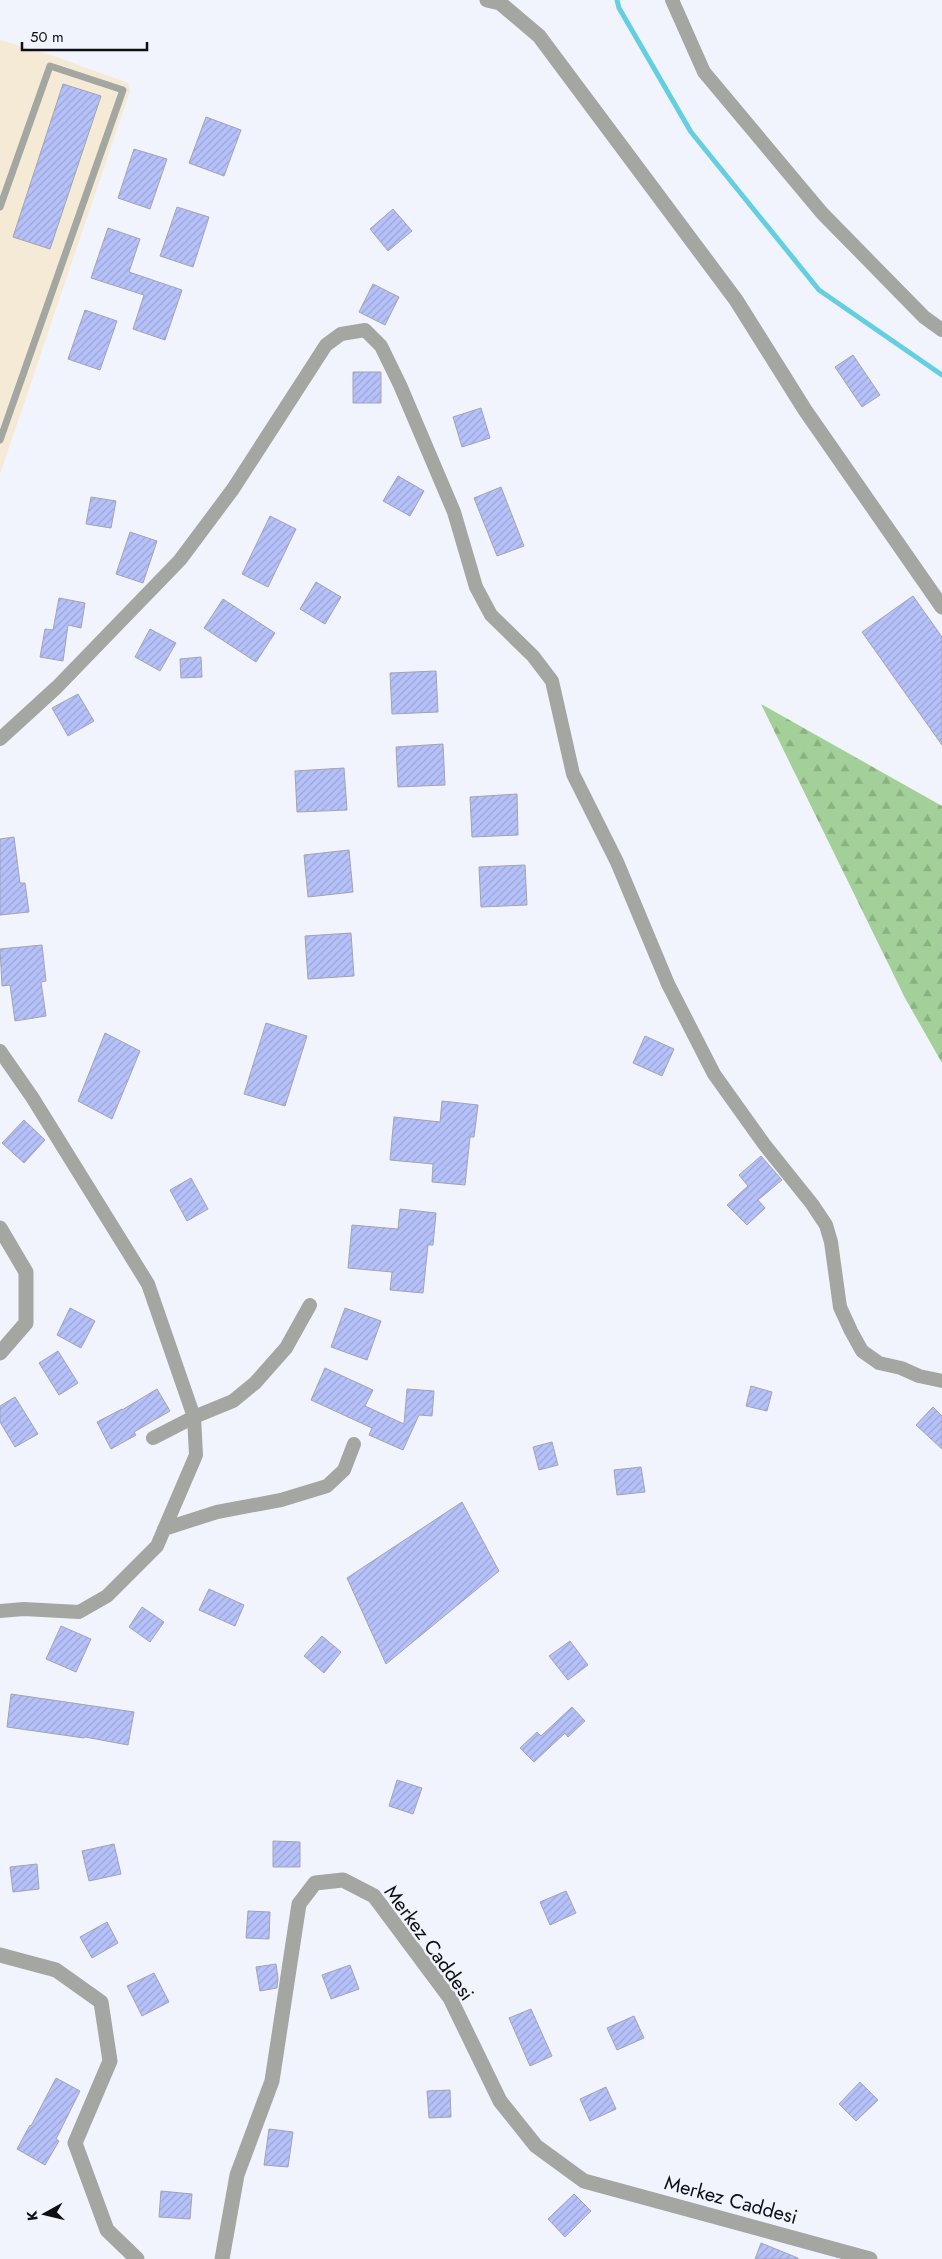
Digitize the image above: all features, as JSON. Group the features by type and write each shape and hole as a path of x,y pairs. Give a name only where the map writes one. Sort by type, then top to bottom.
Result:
{"street":[{"path":"488,0 500,4 539,36 736,300 805,410 942,607"},
{"path":"672,0 704,72 822,213 924,317 942,330"},
{"path":"0,739 57,687 180,560 233,489 326,345 341,334 365,330 381,346 400,385 454,512 476,587 491,615 533,656 552,681 573,774 617,862 668,984 714,1074 764,1144 812,1204 826,1225 831,1242 840,1306 851,1331 862,1351 879,1363 901,1368 918,1376 942,1381"},
{"path":"0,1051 32,1097 148,1284 194,1417 196,1455 156,1546 107,1596 80,1612 24,1609 0,1611"},
{"path":"0,1228 26,1272 26,1323 0,1352"},
{"path":"152,1438 194,1417 233,1401 255,1383 286,1348 310,1305"},
{"path":"164,1529 217,1512 280,1500 327,1486 344,1470 354,1444"},
{"name":"Merkez Caddesi","path":"222,2259 237,2175 272,2081 299,1904 315,1882 343,1880 374,1896 450,1998 500,2101 536,2146 552,2158 584,2180 870,2259"},
{"path":"0,1955 56,1970 101,2002 110,2060 75,2143 107,2230 137,2259"}],"lane":[{"path":"0,207 50,66 123,90 0,440"}],"shaded area":[{"path":"0,40 51,55 128,83 130,91 0,474"}],"green space":[{"path":"761,704 942,806 942,1063 905,998"}],"building":[{"path":"63,84 101,96 50,249 13,237"},
{"path":"206,117 241,130 224,176 189,163"},
{"path":"134,149 167,159 150,209 118,198"},
{"path":"177,207 209,217 193,267 160,256"},
{"path":"393,209 412,231 388,251 370,229"},
{"path":"108,228 140,239 129,272 182,290 165,340 133,329 144,295 91,278"},
{"path":"373,284 399,297 385,325 359,312"},
{"path":"85,310 117,321 100,370 68,359"},
{"path":"853,355 880,395 862,407 835,367"},
{"path":"353,372 381,372 381,403 353,403"},
{"path":"481,408 490,438 462,447 453,417"},
{"path":"398,476 424,491 410,516 383,501"},
{"path":"501,487 524,546 497,556 474,498"},
{"path":"91,497 116,501 111,528 86,524"},
{"path":"270,516 296,529 268,587 242,574"},
{"path":"130,532 157,541 143,583 116,574"},
{"path":"316,582 341,597 325,624 300,609"},
{"path":"913,596 942,637 942,745 862,632"},
{"path":"59,598 85,603 81,628 68,625 63,661 40,657 45,629 53,630"},
{"path":"223,599 275,633 256,662 204,628"},
{"path":"150,629 176,643 160,671 135,657"},
{"path":"201,657 202,677 181,678 180,659"},
{"path":"436,671 438,712 392,714 390,673"},
{"path":"78,694 94,721 68,736 52,708"},
{"path":"443,744 445,785 398,787 396,747"},
{"path":"344,768 347,810 297,812 295,771"},
{"path":"517,794 518,835 472,837 470,797"},
{"path":"14,837 20,883 25,883 29,912 0,915 0,839"},
{"path":"349,850 353,892 308,897 304,855"},
{"path":"525,865 527,905 481,907 479,867"},
{"path":"351,933 354,976 308,979 305,936"},
{"path":"42,945 46,981 41,982 46,1016 15,1021 10,985 2,986 0,949"},
{"path":"266,1023 307,1036 285,1106 244,1094"},
{"path":"105,1033 140,1051 112,1119 78,1101"},
{"path":"645,1036 674,1049 662,1076 633,1063"},
{"path":"442,1101 478,1105 474,1137 470,1137 465,1185 432,1182 433,1164 390,1160 394,1117 440,1122"},
{"path":"24,1120 45,1140 24,1163 2,1143"},
{"path":"761,1156 782,1180 758,1200 765,1208 747,1225 727,1205 748,1186 739,1175"},
{"path":"191,1178 208,1209 187,1221 170,1190"},
{"path":"400,1209 436,1213 433,1245 428,1245 423,1293 390,1290 392,1272 348,1268 352,1225 398,1229"},
{"path":"70,1308 95,1321 81,1348 57,1335"},
{"path":"345,1308 381,1321 367,1360 331,1347"},
{"path":"58,1351 78,1383 59,1395 39,1363"},
{"path":"325,1368 373,1390 365,1406 404,1424 407,1389 434,1391 432,1416 419,1415 403,1450 369,1435 372,1428 311,1400"},
{"path":"751,1386 772,1392 767,1411 746,1406"},
{"path":"157,1389 170,1411 134,1432 136,1435 111,1449 97,1422 122,1410"},
{"path":"15,1397 38,1434 15,1447 0,1422 0,1406"},
{"path":"933,1407 942,1416 942,1449 916,1425"},
{"path":"552,1442 558,1465 539,1470 533,1447"},
{"path":"641,1467 645,1492 617,1495 614,1470"},
{"path":"462,1502 499,1571 386,1664 347,1578"},
{"path":"209,1589 244,1605 235,1626 199,1610"},
{"path":"142,1607 164,1622 150,1642 129,1627"},
{"path":"61,1626 91,1639 76,1672 46,1659"},
{"path":"322,1636 341,1652 324,1673 304,1656"},
{"path":"570,1641 588,1665 568,1680 549,1656"},
{"path":"11,1694 134,1712 128,1745 85,1737 7,1727"},
{"path":"572,1707 585,1721 568,1737 565,1733 534,1762 520,1748 537,1732 541,1736"},
{"path":"397,1780 422,1788 413,1814 389,1806"},
{"path":"273,1841 300,1842 300,1867 273,1867"},
{"path":"114,1844 121,1874 89,1881 82,1851"},
{"path":"37,1864 39,1889 13,1892 10,1867"},
{"path":"566,1891 576,1913 550,1925 540,1902"},
{"path":"248,1911 270,1912 269,1939 246,1938"},
{"path":"107,1922 118,1943 92,1958 80,1937"},
{"path":"276,1964 277,1988 260,1991 256,1967"},
{"path":"350,1965 359,1989 331,1999 322,1975"},
{"path":"154,1973 169,2002 142,2016 127,1986"},
{"path":"531,2009 552,2056 530,2066 509,2018"},
{"path":"634,2016 644,2038 617,2050 607,2028"},
{"path":"56,2078 80,2091 56,2139 59,2141 45,2165 17,2149"},
{"path":"860,2082 878,2100 856,2121 839,2104"},
{"path":"606,2087 616,2109 590,2121 580,2099"},
{"path":"450,2090 451,2117 429,2118 427,2091"},
{"path":"269,2129 293,2132 288,2167 264,2165"},
{"path":"161,2191 192,2194 190,2219 159,2217"},
{"path":"574,2194 591,2211 565,2237 548,2219"},
{"path":"761,2243 798,2258 798,2259 755,2259"}],"waterway":[{"path":"617,0 619,8 691,132 819,290 942,375"}]}
